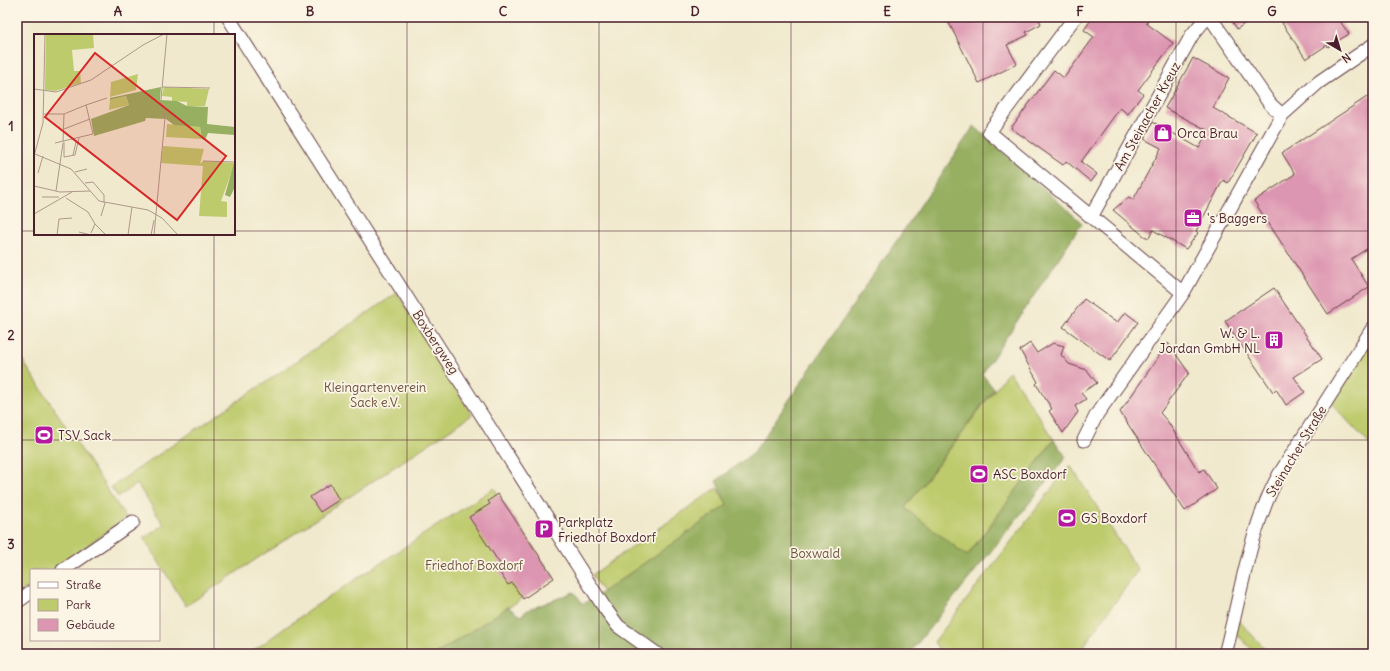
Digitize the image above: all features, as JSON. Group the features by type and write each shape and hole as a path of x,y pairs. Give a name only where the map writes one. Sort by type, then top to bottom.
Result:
{"street":[{"name":"Boxbergweg","path":"228,17 604,607 618,626 657,654"},
{"path":"1075,17 989,132 1184,293"},
{"name":"Am Steinacher Kreuz","path":"1091,217 1192,35 1209,17 1270,104 1282,115"},
{"path":"1084,440 1097,414 1184,293 1282,115 1319,82 1373,45"},
{"name":"Steinacher Straße","path":"1225,654 1252,544 1268,496 1279,475 1373,328"},
{"path":"64,569 133,522"},
{"path":"17,602 30,593"}],"green space":[{"name":"Boxwald","path":"974,126 1082,223 982,374 994,389 905,508 967,556 1054,440 1066,457 909,654 436,654 508,607 520,616 528,610 574,592 583,604 603,592 727,505 716,481 754,452"},
{"name":"Kleingartenverein Sack e.V.","path":"397,293 472,415 186,606 144,538 164,525 137,484 118,497 111,487"},
{"path":"1373,336 1373,448 1331,403"},
{"name":"TSV Sack","path":"17,352 126,518 54,569 30,569 30,586 17,595"},
{"name":"ASC Boxdorf","path":"1009,371 1054,440 967,556 905,508"},
{"name":"GS Boxdorf","path":"1070,465 1138,570 1078,654 942,654 934,642"},
{"name":"Friedhof Boxdorf","path":"494,488 554,578 436,654 249,654 311,609"},
{"path":"717,488 728,505 603,592 592,575"},
{"path":"1238,620 1270,654 1256,654 1235,632"}],"building":[{"path":"946,17 1038,17 1041,24 1026,32 1028,35 1007,45 1017,64 979,83"},
{"path":"1093,17 1150,17 1146,23 1173,43 1138,90 1143,94 1128,114 1120,108 1081,162 1097,174 1091,182 1066,161 1063,165 1011,128 1054,70 1064,78 1094,37 1084,30"},
{"path":"1237,17 1254,17 1237,29 1232,21"},
{"path":"1290,17 1337,17 1349,34 1328,47 1327,45 1306,59 1282,23"},
{"path":"1193,58 1229,78 1213,108 1257,133 1228,183 1223,180 1196,231 1198,233 1186,249 1153,230 1149,238 1144,236 1113,210 1129,197 1133,200 1161,148 1144,139 1153,122 1199,148 1209,131 1165,108"},
{"path":"1373,93 1373,245 1351,259 1369,287 1328,314 1254,201 1295,174 1282,153"},
{"name":"W. & L. Jordan GmbH NL","path":"1274,288 1322,359 1294,377 1305,392 1286,405 1276,389 1273,392 1225,321"},
{"path":"1084,299 1117,323 1125,312 1138,322 1110,361 1063,327"},
{"path":"1030,343 1037,353 1053,343 1064,346 1061,355 1069,364 1087,370 1097,383 1081,393 1086,399 1075,406 1078,412 1063,433 1049,411 1052,409 1036,384 1038,382 1020,350"},
{"path":"1168,343 1189,373 1160,413 1168,422 1199,472 1204,469 1217,489 1185,511 1120,412"},
{"path":"330,484 339,500 320,512 310,497"},
{"path":"498,494 554,578 523,599 512,583 508,585 498,570 502,567 469,517 490,504 488,501"},
{"path":"1068,510 1076,517 1068,525 1061,518"}],"place":[{"name":"Orca Brau","path":"1163,133"},
{"name":"'s Baggers","path":"1193,218"},
{"name":"W. & L. Jordan GmbH NL","path":"1274,340"},
{"name":"TSV Sack","path":"44,435"},
{"name":"ASC Boxdorf","path":"979,474"},
{"name":"GS Boxdorf","path":"1067,518"},
{"name":"Parkplatz Friedhof Boxdorf","path":"544,529"}]}
